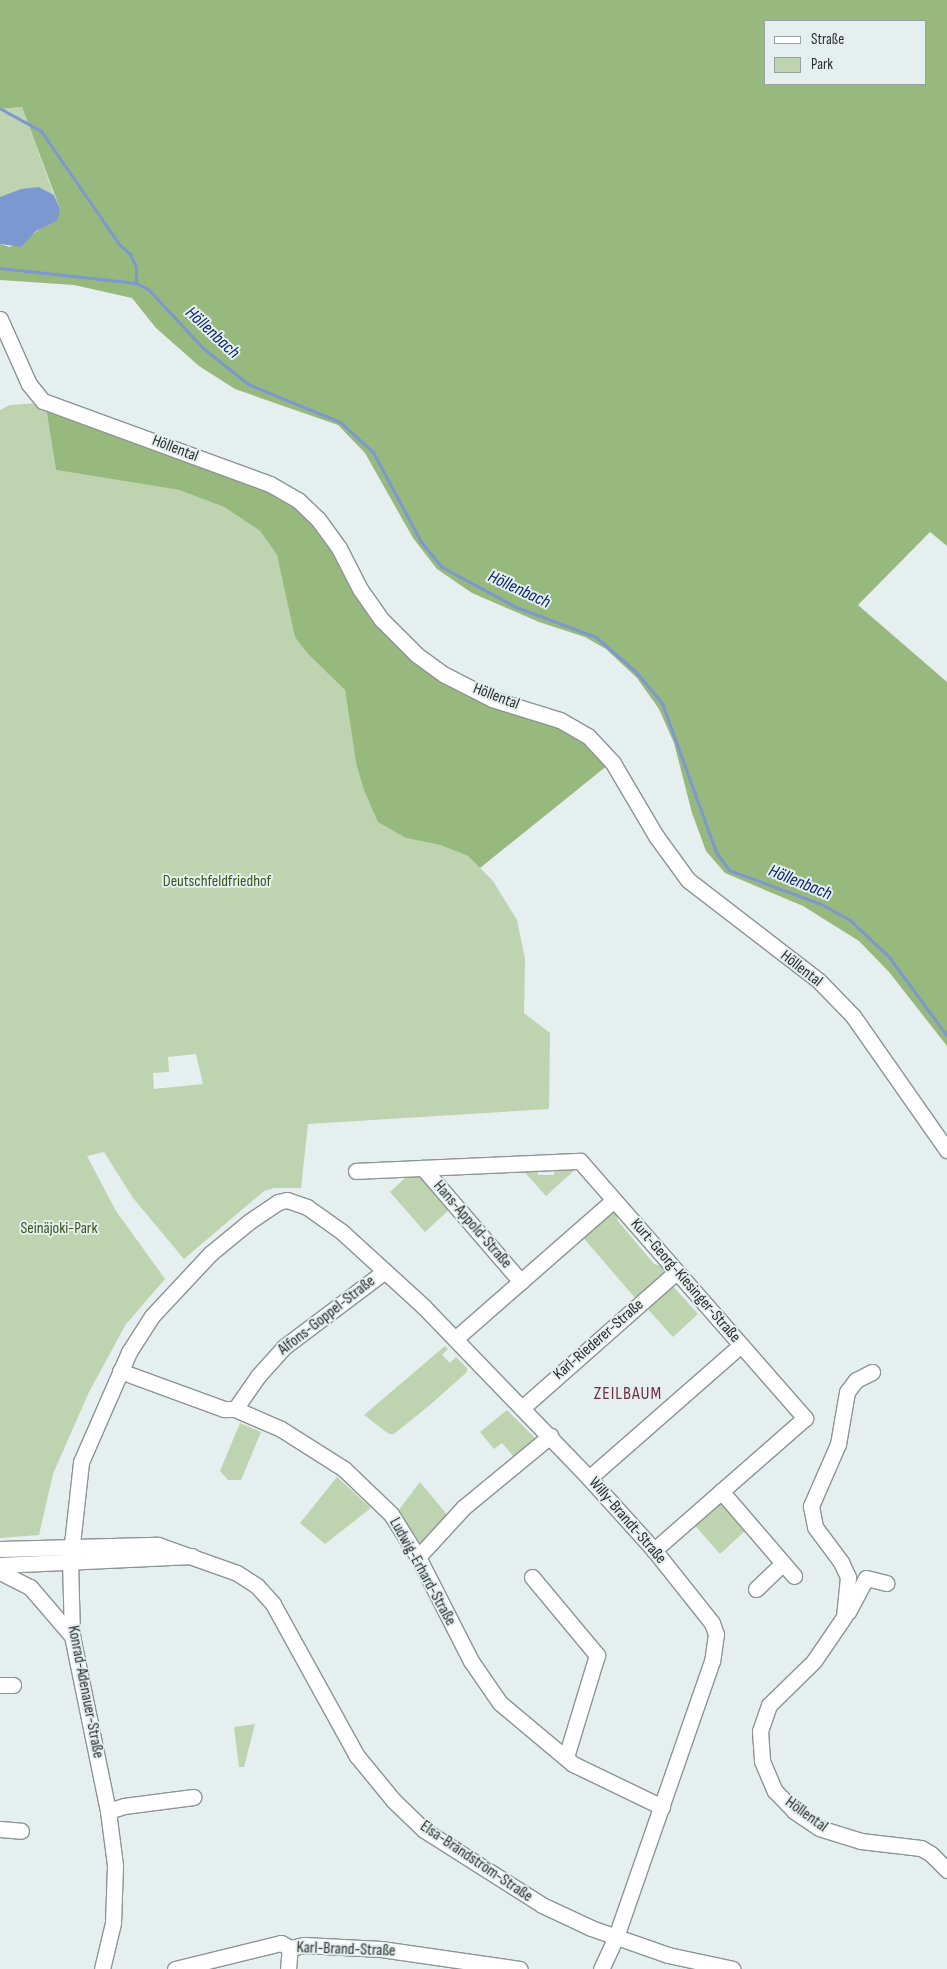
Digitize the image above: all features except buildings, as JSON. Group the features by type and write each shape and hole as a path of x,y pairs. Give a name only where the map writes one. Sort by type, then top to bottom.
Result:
{"street":[{"name":"Höllental","path":"0,319 29,384 42,401 270,484 298,500 318,519 338,548 360,589 382,620 418,655 445,675 492,700 560,720 588,736 613,763 656,836 688,880 819,981 853,1016 947,1150"},
{"name":"Kurt-Georg-Kiesinger-Straße","path":"356,1171 580,1162 805,1418 654,1550"},
{"name":"Hans-Appold-Straße","path":"423,1168 521,1282"},
{"name":"Willy-Brandt-Straße","path":"293,1200 342,1232 455,1339 550,1436 654,1550 704,1611 716,1634 712,1661 662,1807 616,1937 601,1969"},
{"name":"Konrad-Adenauer-Straße","path":"102,1969 113,1923 115,1895 113,1838 72,1636 71,1555 81,1462 120,1371 140,1332 186,1277 250,1221 278,1202 293,1200"},
{"name":"Hans-Appold-Straße","path":"455,1339 614,1200"},
{"name":"Alfons-Goppel-Straße","path":"235,1409 258,1376 284,1347 385,1272"},
{"name":"Karl-Riederer-Straße","path":"522,1408 676,1272"},
{"path":"589,1478 741,1345"},
{"name":"Ludwig-Erhard-Straße","path":"120,1371 224,1409 235,1409 281,1429 344,1470 391,1514 418,1556 471,1661 500,1703 566,1757 611,1785 662,1807"},
{"name":"Höllental","path":"844,1617 848,1577 842,1562 815,1527 811,1506 838,1444 847,1392 856,1380 872,1372"},
{"path":"418,1556 464,1507 550,1436"},
{"path":"721,1492 794,1576"},
{"path":"0,1549 71,1555"},
{"path":"0,1565 71,1555"},
{"name":"Elsa-Brändström-Straße","path":"71,1555 192,1556 237,1572 257,1586 273,1604 354,1750 406,1813 442,1843 526,1896 616,1937 668,1955 733,1969"},
{"path":"756,1589 784,1563"},
{"path":"0,1572 30,1587 72,1636"},
{"path":"532,1577 597,1655 566,1757"},
{"name":"Höllental","path":"886,1583 866,1578 855,1603 814,1661 769,1706 764,1716 760,1745 766,1773 784,1801 819,1828 861,1841 920,1848 931,1854 947,1870"},
{"path":"108,1811 124,1806 193,1797"},
{"path":"0,1829 21,1831"},
{"name":"Karl-Brand-Straße","path":"175,1969 281,1943 290,1948 304,1945 381,1949 520,1969"},
{"path":"288,1969 290,1948"}],"green space":[{"path":"0,0 947,0 947,546 930,532 858,605 947,682 947,1046 889,972 859,941 803,906 725,873 706,851 692,813 674,743 659,709 637,678 606,649 585,637 539,622 472,593 437,569 413,538 365,453 338,425 235,389 199,366 156,328 132,298 74,285 0,280 0,244 10,247 28,238 45,225 51,224 60,209 22,107 0,109"},
{"path":"22,107 54,195 39,187 0,197 0,109"},
{"name":"Deutschfeldfriedhof","path":"39,403 46,408 56,470 179,490 224,507 260,531 277,555 308,654 345,690 356,763 406,838 440,845 468,856 493,881 517,920 525,959 524,1013 550,1033 549,1109 308,1124 301,1188 274,1188 264,1191 184,1259 133,1198 104,1152 87,1156 116,1211 165,1279 126,1324 89,1392 53,1474 39,1535 0,1538 0,410 10,405","holes":["196,1054 203,1084 154,1089 153,1073 169,1072 168,1057"]},
{"path":"46,408 256,484 284,500 307,518 326,542 347,577 399,648 557,724 583,740 608,765 480,868 468,856 440,845 406,838 378,822 364,790 356,763 345,690 308,654 295,637 277,555 260,531 224,507 179,490 56,470"},
{"path":"554,1166 578,1167 546,1196 521,1168 537,1167 538,1175 554,1175"},
{"path":"418,1172 450,1209 425,1232 390,1192 404,1179 404,1173"},
{"path":"608,1210 615,1211 618,1221 654,1264 665,1267 664,1275 636,1299 580,1234"},
{"path":"670,1283 698,1314 673,1337 645,1306"},
{"path":"445,1346 448,1349 442,1355 450,1363 456,1357 467,1368 467,1372 431,1404 394,1434 389,1434 364,1415"},
{"path":"507,1410 535,1438 535,1443 515,1458 502,1443 494,1449 480,1432"},
{"path":"240,1423 261,1432 241,1480 228,1480 220,1471"},
{"path":"337,1477 371,1508 325,1544 300,1523"},
{"path":"420,1482 449,1517 422,1545 398,1511"},
{"path":"714,1502 721,1502 746,1530 720,1554 692,1522"},
{"path":"255,1724 244,1767 239,1767 234,1727"}],"water":[{"path":"39,187 54,195 60,209 57,221 36,231 21,247 0,244 0,197 21,189"}],"waterway":[{"path":"1,109 41,131 119,244 130,254 136,267 136,283"},
{"name":"Höllenbach","path":"0,268 136,283 148,289 203,348 248,384 340,422 373,452 421,542 442,567 516,607 596,637 636,672 662,703 716,852 729,870 821,904 850,920 889,957 947,1036"}],"district":[{"name":"ZEILBAUM","path":"628,1394"}],"park label":[{"name":"Seinäjoki-Park","path":"59,1229"}]}
